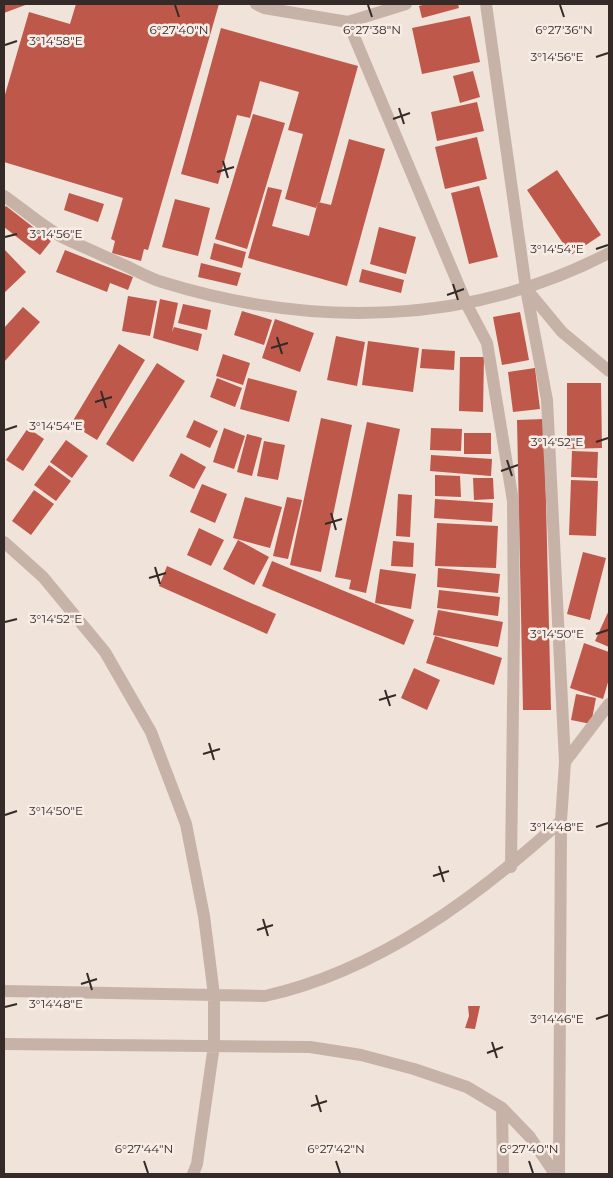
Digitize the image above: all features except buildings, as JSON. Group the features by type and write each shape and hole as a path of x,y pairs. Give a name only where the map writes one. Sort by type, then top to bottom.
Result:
{"street":[{"path":"256,4 264,8 348,22 406,4"},
{"path":"486,4 526,289 547,400 565,762 561,822 559,1174"},
{"path":"348,22 467,305 487,343 513,501 514,625 511,867"},
{"path":"4,196 61,236 161,282 267,308 377,313 467,305 526,289 589,264 609,253"},
{"path":"526,289 562,332 609,371"},
{"path":"4,542 43,576 105,652 151,732 186,824 204,916 214,994 214,1045 193,1174"},
{"path":"565,762 609,704"},
{"path":"4,990 265,996 295,989 376,954 469,898 511,867 561,822"},
{"path":"4,1044 310,1047 361,1055 414,1069 467,1087 502,1108 530,1136 556,1174"},
{"path":"502,1108 503,1174"}]}
